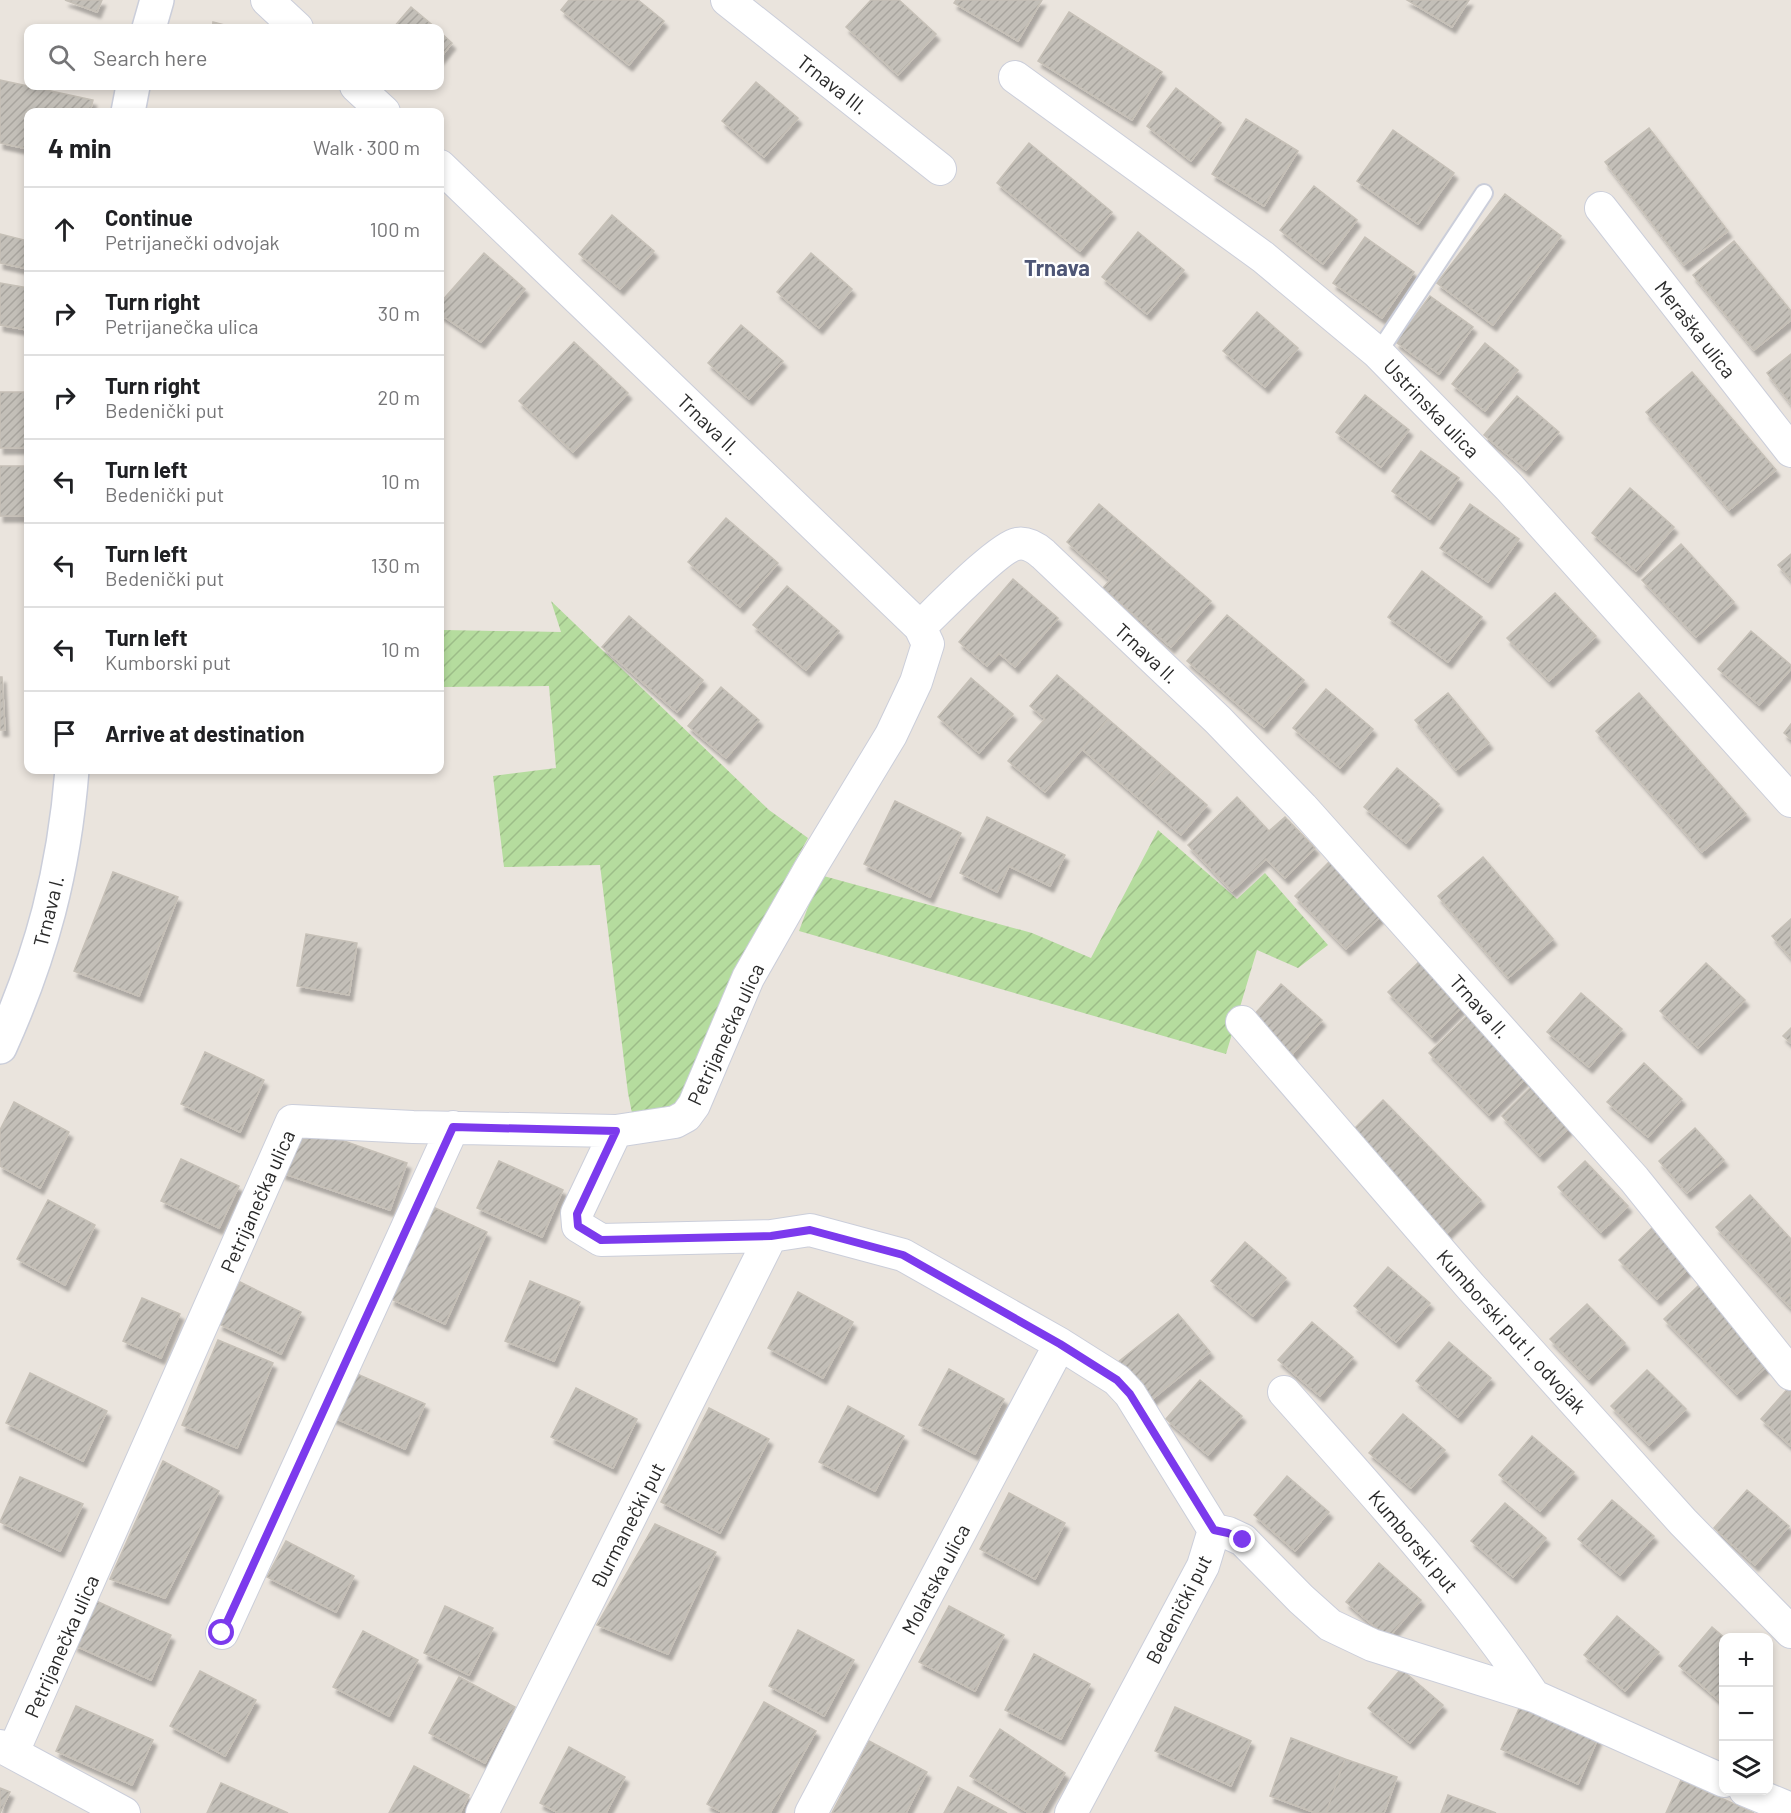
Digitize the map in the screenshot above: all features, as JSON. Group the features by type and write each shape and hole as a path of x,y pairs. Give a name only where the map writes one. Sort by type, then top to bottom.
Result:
{"street":[{"path":"150,24 158,0"},
{"path":"267,0 293,24"},
{"name":"Trnava III.","path":"727,0 940,169"},
{"name":"Ustrinska ulica","path":"1015,77 1263,257 1378,353 1509,487 1791,801"},
{"path":"129,108 132,90"},
{"path":"360,90 380,108"},
{"name":"Trnava II.","path":"444,170 920,627 1000,553 1018,544 1032,546 1043,554 1218,720 1302,807 1634,1179 1791,1374"},
{"name":"Meraška ulica","path":"1601,208 1791,451"},
{"name":"Petrijanečka ulica","path":"6,1749 292,1121 616,1131 675,1122 686,1116 694,1106 748,978 810,869 891,735 916,682 928,644 920,627"},
{"name":"Trnava I.","path":"0,1047 38,955 51,908 60,868 72,774"},
{"name":"Kumborski put I. odvojak","path":"1242,1022 1471,1287 1683,1522 1791,1632"},
{"path":"222,1633 453,1127"},
{"name":"Bedenički put","path":"616,1131 577,1214 578,1226 601,1240 771,1236 810,1230 903,1255 1060,1344 1117,1380 1130,1394 1214,1530 1203,1566 1071,1813"},
{"name":"Đurmanečki put","path":"482,1813 771,1236"},
{"name":"Molatska ulica","path":"811,1813 1060,1344"},
{"name":"Kumborski put","path":"1284,1392 1410,1534 1501,1647 1534,1696"},
{"path":"1214,1530 1243,1540 1301,1599 1330,1624 1372,1645 1534,1696 1719,1779"},
{"path":"6,1749 124,1813"},
{"path":"1755,1795 1791,1809"}],"lane":[{"path":"1378,353 1484,193"}],"green space":[{"path":"551,601 769,810 808,838 752,939 683,1095 672,1109 633,1118 600,865 504,867 493,776 556,768 549,686 444,687 444,630 561,632"},
{"path":"1158,830 1237,899 1265,873 1328,945 1298,968 1257,950 1226,1054 799,931 820,875 1032,933 1091,958"}],"building":[{"path":"65,0 102,0 97,12"},
{"path":"569,0 638,0 664,21 629,65 561,10"},
{"path":"871,0 899,0 936,34 898,75 846,27"},
{"path":"956,0 1042,0 1018,41 954,3"},
{"path":"1407,0 1469,0 1452,27"},
{"path":"411,7 431,24 396,24"},
{"path":"1069,12 1162,72 1132,120 1038,61"},
{"path":"444,36 452,43 444,53"},
{"path":"0,80 24,85 24,90 46,90 93,100 91,108 24,108 24,148 0,143"},
{"path":"756,82 798,118 764,157 722,121"},
{"path":"1176,88 1221,123 1191,161 1147,126"},
{"path":"1246,119 1298,151 1264,206 1212,174"},
{"path":"1649,128 1728,231 1684,265 1605,162"},
{"path":"1393,130 1454,173 1418,224 1357,181"},
{"path":"1029,143 1112,212 1080,251 997,183"},
{"path":"1314,186 1357,220 1323,264 1280,230"},
{"path":"1505,194 1561,236 1493,325 1437,283"},
{"path":"612,215 654,251 620,289 579,254"},
{"path":"1138,232 1184,270 1147,314 1102,277"},
{"path":"0,234 24,240 24,268 0,263"},
{"path":"1365,237 1414,272 1382,318 1333,283"},
{"path":"1734,241 1791,311 1791,320 1754,350 1693,275"},
{"path":"484,253 525,289 481,342 444,317 444,298"},
{"path":"811,253 852,289 819,328 777,292"},
{"path":"0,283 24,287 24,329 0,325"},
{"path":"1430,296 1473,327 1439,374 1396,342"},
{"path":"1257,312 1298,348 1265,387 1223,351"},
{"path":"741,325 783,361 749,399 708,363"},
{"path":"574,342 628,393 573,452 519,401"},
{"path":"1485,343 1518,370 1485,411 1452,384"},
{"path":"1791,354 1791,404 1767,373"},
{"path":"1692,372 1776,470 1729,510 1646,412"},
{"path":"0,392 24,392 24,448 0,448"},
{"path":"1365,395 1409,430 1381,467 1336,432"},
{"path":"1517,396 1559,432 1526,470 1484,435"},
{"path":"1421,451 1459,478 1430,519 1392,491"},
{"path":"0,466 24,466 24,516 0,516"},
{"path":"1630,488 1674,527 1636,571 1592,533"},
{"path":"1099,504 1143,542 1110,580 1067,542"},
{"path":"1470,504 1519,539 1488,582 1440,548"},
{"path":"726,518 778,563 740,607 688,562"},
{"path":"1143,542 1211,601 1171,647 1103,588"},
{"path":"1681,544 1734,602 1696,637 1642,580"},
{"path":"1791,554 1791,580 1778,565"},
{"path":"1422,571 1482,617 1448,662 1388,617"},
{"path":"1013,579 1058,618 1015,667 999,653 987,666 959,642"},
{"path":"787,586 839,631 806,670 753,625"},
{"path":"1555,593 1596,636 1549,681 1507,638"},
{"path":"1227,615 1304,680 1264,727 1187,661"},
{"path":"629,616 703,680 677,712 602,647"},
{"path":"1751,631 1791,665 1791,669 1759,705 1718,669"},
{"path":"1057,675 1108,719 1045,792 1008,761 1045,719 1030,706"},
{"path":"0,677 2,677 5,730 0,730"},
{"path":"971,678 1013,714 979,753 938,717"},
{"path":"721,687 759,720 726,758 688,726"},
{"path":"1326,689 1373,729 1340,768 1293,728"},
{"path":"1448,693 1489,743 1456,770 1415,720"},
{"path":"1639,693 1746,814 1702,852 1596,731"},
{"path":"1108,719 1166,769 1139,799 1082,749"},
{"path":"1791,724 1791,739 1784,733"},
{"path":"1397,768 1439,804 1406,843 1364,807"},
{"path":"1166,769 1207,805 1181,835 1139,799"},
{"path":"1237,797 1269,831 1285,817 1315,848 1285,878 1266,859 1232,891 1188,845"},
{"path":"895,801 961,833 930,897 864,864"},
{"path":"987,817 1065,855 1050,886 1009,866 997,892 960,873"},
{"path":"1334,857 1386,911 1346,949 1295,896"},
{"path":"1483,857 1553,939 1508,978 1438,896"},
{"path":"113,872 178,897 139,996 74,971"},
{"path":"1791,919 1791,958 1772,936"},
{"path":"306,934 357,943 349,995 297,986"},
{"path":"1425,956 1468,1001 1432,1037 1388,992"},
{"path":"1706,963 1745,1000 1698,1048 1660,1011"},
{"path":"1281,984 1322,1020 1288,1059 1247,1023"},
{"path":"1581,993 1622,1029 1589,1067 1547,1032"},
{"path":"1471,1012 1531,1073 1489,1115 1429,1053"},
{"path":"1791,1028 1791,1043 1783,1036"},
{"path":"205,1052 264,1080 240,1132 181,1104"},
{"path":"1644,1063 1682,1099 1648,1137 1607,1102"},
{"path":"1538,1080 1577,1120 1540,1156 1502,1116"},
{"path":"1383,1100 1481,1200 1444,1236 1347,1136"},
{"path":"14,1102 69,1132 40,1188 0,1166 0,1130"},
{"path":"298,1125 407,1163 390,1210 282,1173"},
{"path":"1695,1128 1724,1160 1687,1193 1659,1161"},
{"path":"181,1159 239,1186 219,1228 161,1201"},
{"path":"499,1161 563,1190 542,1237 477,1208"},
{"path":"1585,1161 1628,1206 1601,1232 1558,1187"},
{"path":"1750,1195 1791,1239 1791,1293 1783,1300 1716,1227"},
{"path":"48,1200 95,1225 65,1285 17,1259"},
{"path":"433,1207 487,1232 445,1324 391,1299"},
{"path":"1656,1224 1694,1263 1657,1299 1619,1260"},
{"path":"1245,1242 1286,1278 1253,1316 1211,1281"},
{"path":"1388,1267 1430,1303 1396,1342 1354,1306"},
{"path":"530,1281 580,1302 554,1361 505,1341"},
{"path":"240,1282 301,1312 281,1354 219,1324"},
{"path":"1699,1285 1736,1322 1701,1357 1664,1319"},
{"path":"798,1292 853,1322 823,1378 768,1348"},
{"path":"1791,1293 1791,1308 1783,1300"},
{"path":"142,1298 180,1314 161,1358 123,1341"},
{"path":"1587,1304 1625,1343 1589,1379 1550,1339"},
{"path":"1178,1314 1210,1352 1150,1401 1118,1362"},
{"path":"1312,1322 1353,1357 1320,1396 1278,1360"},
{"path":"1736,1322 1773,1360 1737,1394 1701,1357"},
{"path":"218,1340 273,1363 237,1448 182,1425"},
{"path":"1449,1342 1491,1378 1458,1417 1416,1381"},
{"path":"949,1369 1004,1399 975,1454 919,1425"},
{"path":"348,1370 425,1404 405,1449 328,1415"},
{"path":"1647,1370 1686,1409 1649,1445 1611,1406"},
{"path":"30,1373 107,1411 83,1461 6,1423"},
{"path":"1200,1380 1242,1416 1208,1455 1166,1419"},
{"path":"1791,1385 1791,1446 1761,1419"},
{"path":"576,1388 637,1419 613,1468 551,1437"},
{"path":"848,1406 904,1436 875,1491 819,1462"},
{"path":"709,1408 769,1439 720,1533 661,1502"},
{"path":"1403,1414 1445,1450 1411,1488 1369,1453"},
{"path":"1532,1436 1574,1472 1540,1511 1499,1475"},
{"path":"163,1461 219,1491 165,1598 110,1579"},
{"path":"1287,1476 1329,1512 1295,1551 1254,1515"},
{"path":"20,1477 83,1504 60,1551 0,1522"},
{"path":"1747,1490 1789,1526 1755,1565 1714,1528"},
{"path":"1009,1493 1065,1523 1035,1579 980,1549"},
{"path":"1612,1500 1654,1536 1620,1575 1578,1539"},
{"path":"1505,1503 1546,1538 1513,1577 1471,1541"},
{"path":"655,1524 716,1552 668,1654 597,1625"},
{"path":"286,1541 354,1576 336,1612 267,1577"},
{"path":"1379,1563 1421,1600 1388,1638 1346,1602"},
{"path":"94,1600 171,1635 151,1680 74,1645"},
{"path":"445,1606 493,1628 469,1675 424,1653"},
{"path":"949,1606 1004,1635 975,1691 919,1662"},
{"path":"1617,1616 1659,1652 1625,1691 1584,1655"},
{"path":"1712,1627 1719,1633 1719,1700 1679,1666"},
{"path":"798,1630 854,1660 824,1716 769,1686"},
{"path":"363,1631 418,1660 389,1716 333,1687"},
{"path":"1034,1654 1090,1684 1061,1739 1005,1710"},
{"path":"1401,1669 1443,1705 1410,1743 1368,1708"},
{"path":"200,1671 256,1700 225,1756 170,1726"},
{"path":"459,1677 515,1707 485,1763 429,1733"},
{"path":"764,1702 816,1731 770,1813 723,1813 707,1804"},
{"path":"1521,1704 1598,1738 1578,1784 1501,1749"},
{"path":"76,1706 153,1740 132,1785 56,1751"},
{"path":"1175,1707 1251,1741 1231,1786 1155,1751"},
{"path":"1000,1729 1065,1773 1041,1813 1029,1813 970,1776"},
{"path":"1291,1738 1345,1759 1326,1813 1316,1813 1270,1796"},
{"path":"869,1741 927,1772 906,1813 832,1813"},
{"path":"569,1747 625,1777 606,1813 558,1813 540,1803"},
{"path":"1345,1759 1397,1777 1384,1813 1326,1813"},
{"path":"414,1766 469,1795 460,1813 389,1813"},
{"path":"1681,1780 1754,1813 1666,1813"},
{"path":"221,1783 288,1813 207,1813"},
{"path":"958,1787 1007,1813 944,1813"},
{"path":"0,1788 10,1792 0,1813"},
{"path":"1448,1795 1496,1813 1441,1813"}],"district":[{"name":"Trnava","path":"1057,267"}],"route":[{"path":"222,1633 453,1127 616,1131 577,1214 578,1226 601,1240 771,1236 810,1230 903,1255 1060,1344 1117,1380 1130,1394 1214,1530 1243,1540"}]}
